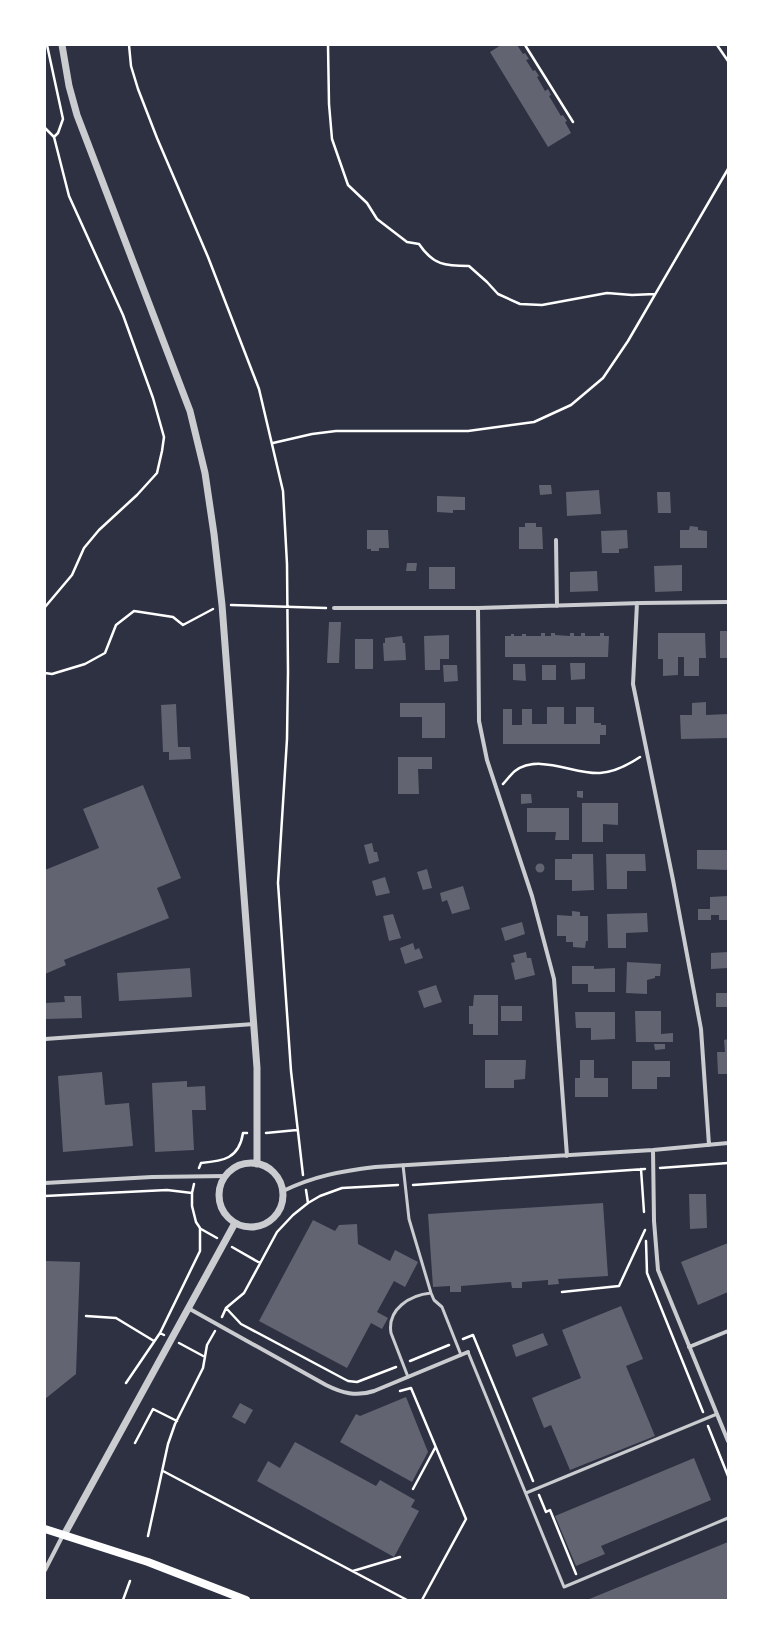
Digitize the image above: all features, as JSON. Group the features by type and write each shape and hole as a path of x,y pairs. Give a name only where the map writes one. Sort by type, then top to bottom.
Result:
{"main road":[{"path":"45,1529 148,1562 246,1600"}],"street":[{"path":"62,45 69,86 77,115 190,411 205,473 222,605 254,1024 257,1068 257,1164"},
{"path":"556,540 557,606"},
{"path":"334,608 478,608 728,602"},
{"path":"637,603 633,684 673,880 701,1029 710,1145"},
{"path":"478,608 479,721 487,760 532,896 554,979 566,1156"},
{"path":"45,1038 254,1024"},
{"path":"283,1191 304,1181 338,1171 375,1167 566,1156 728,1143"},
{"path":"652,1150 654,1221 658,1270 728,1441"},
{"path":"248,1163 257,1164 266,1167 280,1180 283,1191 283,1201 279,1211 269,1222 255,1227 244,1227 235,1223 227,1216 221,1207 219,1196 221,1185 226,1176 240,1165 248,1163"},
{"path":"45,1183 226,1176"},
{"path":"45,1570 235,1223"},
{"path":"188,1308 337,1391 350,1394 364,1394 468,1352"},
{"path":"689,1347 728,1331"}],"lane":[{"path":"403,1165 409,1219 434,1300 442,1307 461,1355"},
{"path":"408,1377 391,1333 390,1326 392,1316 400,1306 410,1299 432,1293"},
{"path":"468,1352 564,1587 728,1518"},
{"path":"526,1493 717,1414"}],"path":[{"path":"47,45 63,119 58,133 54,136"},
{"path":"129,45 131,66 138,89 157,138 208,257 259,388 283,491 287,564 286,606 288,672 287,739 278,883 291,1071 297,1130 308,1203"},
{"path":"328,45 329,104 332,139 348,185 367,203 377,219 392,233 406,242 419,244 427,256 448,266 469,266 498,294 520,304 542,305 607,293 632,295 655,294"},
{"path":"525,45 573,122"},
{"path":"716,45 728,61"},
{"path":"45,128 54,136 69,196 123,315 153,398 164,437 157,473 137,495 99,530 84,548 72,574 45,607"},
{"path":"272,443 312,434 336,431 468,431 534,422 572,405 603,378 628,341 728,169"},
{"path":"45,673 52,674 85,664 105,652 116,625 134,611 173,617 183,624 222,605 334,608"},
{"path":"497,791 516,770 531,764 548,765 583,772 600,773 617,769 647,754"},
{"path":"126,1382 160,1333 200,1251 200,1228 196,1222 192,1206 192,1193 201,1163 220,1161 233,1154 239,1146 243,1133 297,1130"},
{"path":"148,1536 168,1444 176,1421 201,1372 207,1345 226,1308 244,1293 278,1232 293,1215 308,1203 320,1196 342,1188 728,1163"},
{"path":"45,1196 167,1190 192,1193"},
{"path":"562,1292 619,1286 645,1230"},
{"path":"226,1308 241,1324 348,1381 357,1382 415,1359"},
{"path":"86,1316 116,1318 154,1341"},
{"path":"160,1333 205,1357"},
{"path":"389,1369 399,1391 411,1388 466,1519 422,1600"},
{"path":"136,1443 153,1409 176,1421"},
{"path":"413,1489 436,1447"},
{"path":"163,1471 408,1600"},
{"path":"352,1571 400,1557"},
{"path":"124,1600 130,1581"}],"building":[{"path":"501,45 517,45 523,54 525,53 529,59 526,60 533,71 535,70 539,76 537,77 545,91 548,89 551,95 549,96 561,116 563,115 567,121 565,122 571,133 548,147 490,52"},
{"path":"539,485 551,485 552,494 540,495"},
{"path":"599,490 601,514 567,516 566,492"},
{"path":"657,492 670,492 671,513 658,513"},
{"path":"437,496 465,497 465,510 453,510 453,513 437,512"},
{"path":"525,523 536,523 536,527 542,527 543,549 519,549 519,527 525,527"},
{"path":"690,526 698,527 698,530 707,531 707,548 680,548 680,530 689,530"},
{"path":"367,530 388,530 389,548 379,548 379,551 371,551 371,549 367,549"},
{"path":"627,530 628,548 619,549 619,553 602,553 601,531"},
{"path":"407,563 417,563 416,571 406,571"},
{"path":"682,565 682,591 655,592 654,566"},
{"path":"429,567 455,567 455,589 429,589"},
{"path":"597,571 598,591 570,592 570,572"},
{"path":"329,622 341,622 339,663 327,663"},
{"path":"720,631 728,631 728,658 720,658"},
{"path":"541,633 545,633 545,636 551,636 551,633 555,633 555,635 570,636 570,633 574,633 574,636 581,636 581,633 585,633 585,636 600,636 600,633 604,633 604,636 609,636 608,657 505,657 505,636 511,636 511,634 514,634 514,636 522,636 522,634 526,634 526,636 541,636"},
{"path":"658,633 705,633 706,658 699,658 699,676 684,676 684,657 678,657 678,675 663,676 663,659 658,659"},
{"path":"449,635 449,659 440,659 440,670 425,670 424,636"},
{"path":"402,636 403,643 405,643 406,660 384,661 383,643 385,643 385,638"},
{"path":"355,639 373,639 373,669 355,669"},
{"path":"570,663 585,663 585,679 571,680"},
{"path":"513,664 525,664 526,681 513,680"},
{"path":"443,665 457,665 458,681 444,682"},
{"path":"542,665 556,665 556,680 542,680"},
{"path":"706,702 706,715 728,714 728,738 681,739 680,715 692,715 692,703"},
{"path":"400,703 445,703 445,738 422,738 422,717 400,717"},
{"path":"176,704 178,747 190,747 191,759 169,760 169,752 163,752 161,705"},
{"path":"547,707 564,707 564,724 576,724 576,707 594,707 594,723 606,725 606,735 600,735 600,744 503,744 503,709 512,709 512,725 522,725 522,709 532,709 532,724 547,724"},
{"path":"398,757 432,757 432,769 418,769 419,794 398,794"},
{"path":"143,785 181,878 157,888 169,918 64,960 66,965 45,974 45,870 99,848 83,809"},
{"path":"577,791 583,791 583,798 577,797"},
{"path":"521,794 531,794 532,803 521,804"},
{"path":"582,803 618,803 618,825 603,824 603,842 582,842"},
{"path":"527,808 569,808 569,840 555,840 556,832 527,832"},
{"path":"372,843 374,852 377,852 379,861 369,864 364,845"},
{"path":"697,850 728,850 728,870 697,869"},
{"path":"572,854 593,854 594,890 572,891 572,880 555,880 555,859 572,859"},
{"path":"606,854 645,854 646,871 627,871 627,889 607,889"},
{"path":"540,863 545,868 540,873 535,868"},
{"path":"427,869 432,888 423,890 417,872"},
{"path":"385,877 390,893 376,896 372,881"},
{"path":"463,886 470,909 452,914 447,900 442,902 440,893"},
{"path":"728,896 728,920 719,920 719,915 711,915 711,920 698,920 698,909 710,909 710,897"},
{"path":"572,911 580,912 580,916 588,916 588,941 586,941 585,948 573,947 573,942 566,942 566,936 557,936 557,915 572,916"},
{"path":"647,913 648,932 626,933 626,948 608,948 607,914"},
{"path":"393,914 401,938 389,941 383,916"},
{"path":"522,922 525,934 505,941 501,928"},
{"path":"413,943 415,950 419,948 423,958 405,964 400,948"},
{"path":"526,952 527,958 531,958 535,975 515,980 511,963 515,962 513,955"},
{"path":"728,952 728,968 711,969 711,953"},
{"path":"627,962 661,964 660,976 655,976 655,978 647,980 647,994 626,993"},
{"path":"572,966 594,966 594,969 615,968 615,992 588,992 588,984 572,984"},
{"path":"190,968 192,997 119,1001 117,973"},
{"path":"436,985 442,1002 424,1008 418,991"},
{"path":"716,993 728,993 728,1007 716,1007"},
{"path":"474,995 498,995 498,1035 473,1035 473,1024 469,1024 469,1006 473,1006"},
{"path":"64,996 81,996 82,1018 45,1019 45,1003 65,1002"},
{"path":"501,1006 522,1006 522,1021 501,1021"},
{"path":"635,1011 661,1011 661,1034 673,1033 673,1042 636,1042"},
{"path":"575,1012 615,1012 615,1039 591,1040 591,1028 576,1028"},
{"path":"728,1039 728,1074 718,1074 717,1052 725,1052 724,1040"},
{"path":"654,1044 665,1044 665,1049 655,1050"},
{"path":"485,1060 526,1060 525,1079 514,1080 514,1088 485,1088"},
{"path":"580,1060 594,1060 594,1078 608,1078 608,1097 575,1097 575,1078 580,1078"},
{"path":"632,1061 670,1061 670,1077 657,1077 657,1089 632,1089"},
{"path":"102,1072 105,1105 129,1103 133,1146 63,1152 58,1076"},
{"path":"187,1081 187,1087 205,1086 206,1110 192,1110 194,1150 155,1152 152,1083"},
{"path":"689,1194 706,1194 707,1228 690,1229"},
{"path":"603,1203 608,1276 558,1279 559,1284 548,1285 548,1280 522,1282 522,1288 512,1288 511,1282 461,1286 461,1292 450,1292 450,1286 433,1287 428,1214"},
{"path":"313,1220 335,1231 339,1225 357,1224 358,1244 390,1261 395,1250 418,1262 405,1287 394,1281 377,1312 388,1318 382,1329 371,1323 347,1368 259,1321"},
{"path":"728,1243 728,1292 698,1305 681,1262"},
{"path":"45,1261 80,1262 76,1374 45,1399"},
{"path":"621,1306 643,1359 626,1366 655,1436 570,1470 551,1425 544,1428 532,1398 581,1378 562,1330"},
{"path":"543,1333 548,1345 516,1357 512,1345"},
{"path":"406,1397 428,1452 412,1482 340,1442 356,1414 360,1416"},
{"path":"240,1403 253,1410 245,1424 232,1417"},
{"path":"295,1442 376,1486 380,1480 415,1500 411,1507 419,1511 394,1557 257,1481 268,1461 280,1468"},
{"path":"694,1458 711,1500 601,1546 605,1554 576,1566 555,1516"},
{"path":"728,1542 728,1600 587,1600"}]}
